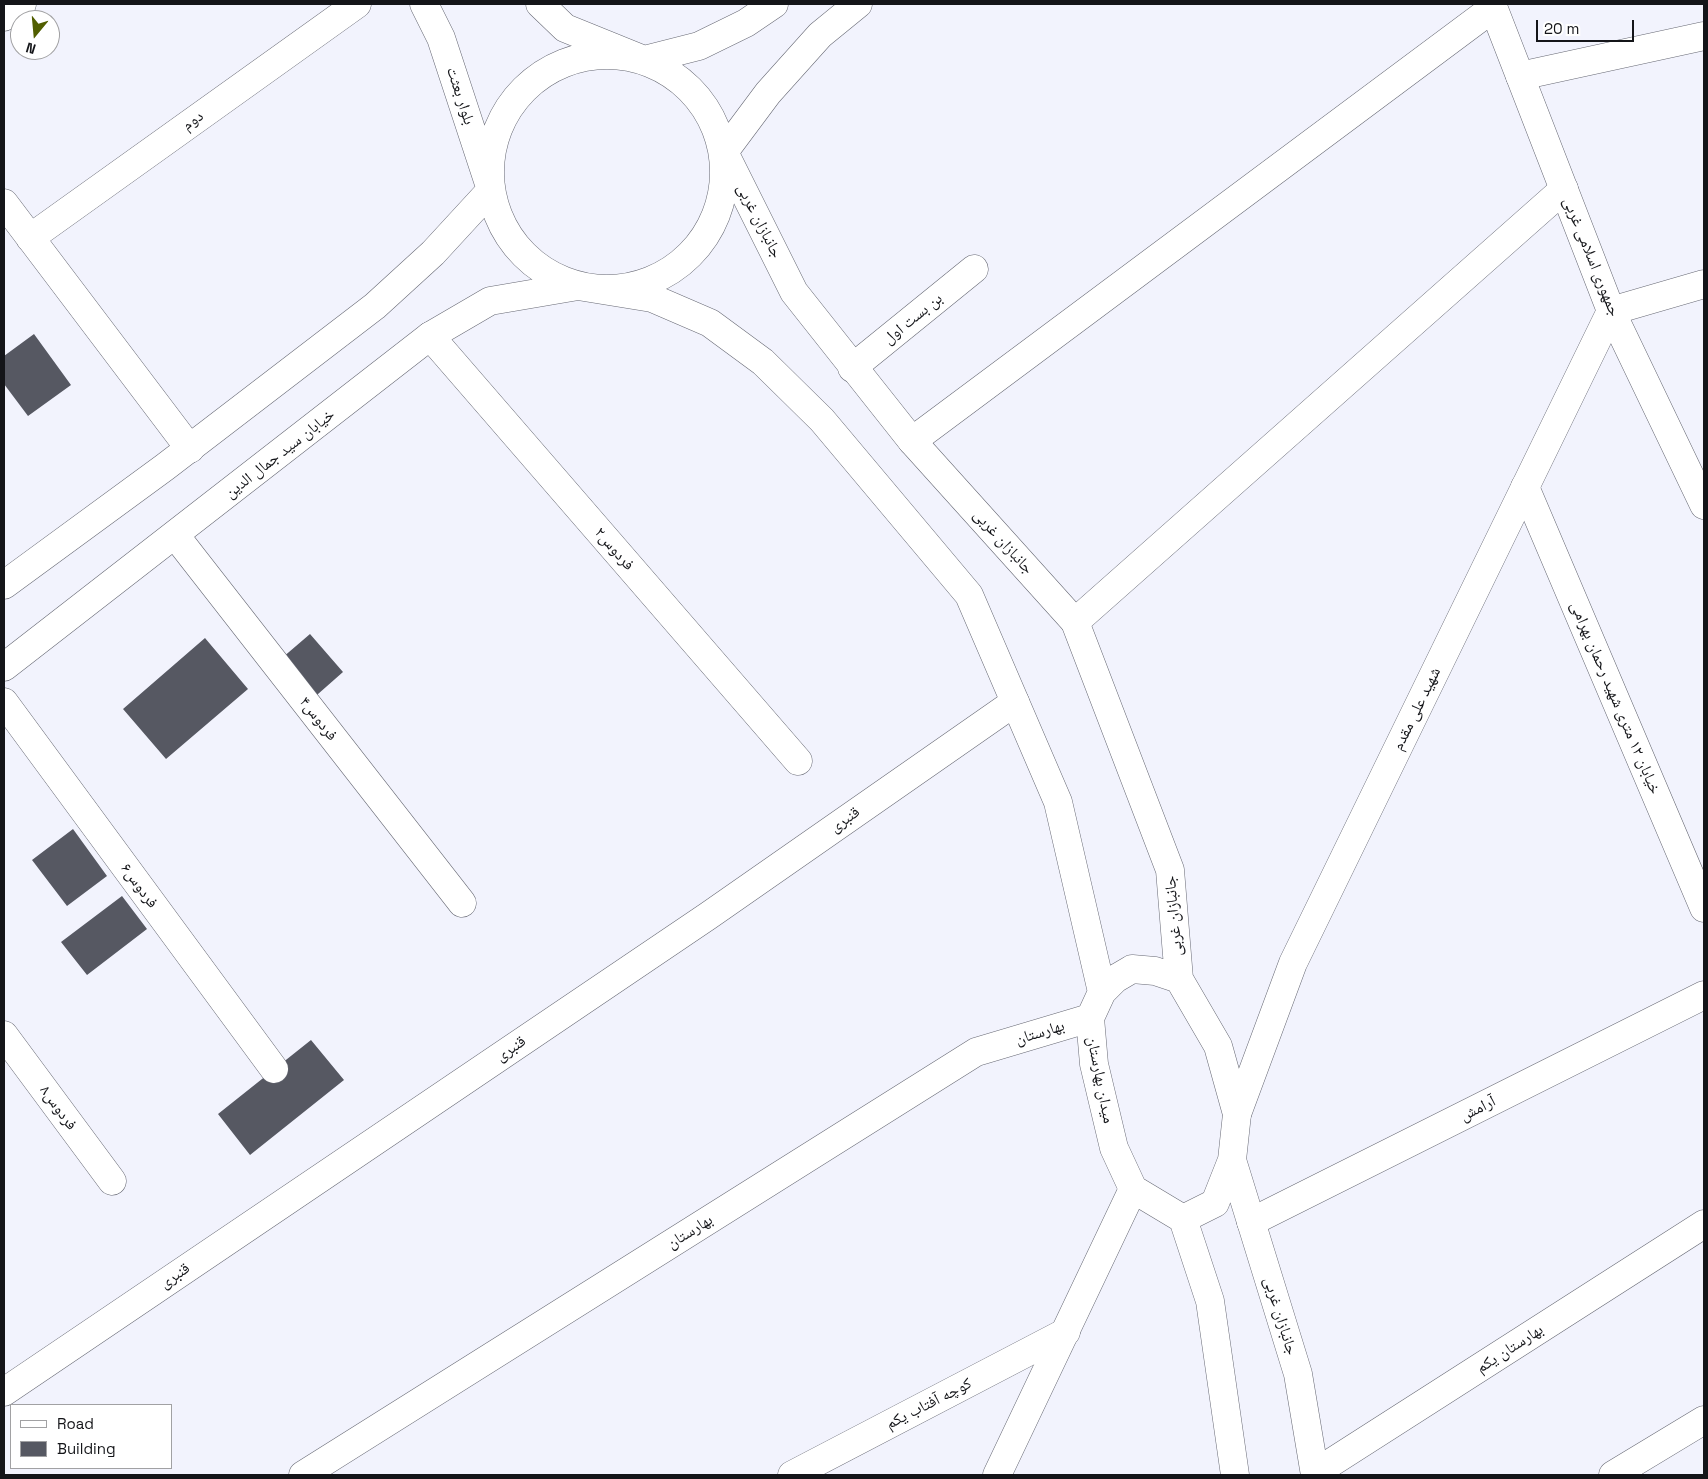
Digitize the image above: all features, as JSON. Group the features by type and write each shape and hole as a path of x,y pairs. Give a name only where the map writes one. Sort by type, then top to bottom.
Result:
{"street":[{"path":"4,17 22,4"},
{"name":"دوم","path":"30,238 357,4"},
{"name":"بلوار بعثت","path":"424,4 441,38 501,223 520,252 547,273 578,286"},
{"path":"540,4 565,28 644,60 673,74 697,95 714,121 724,152 724,191 712,228 688,259 656,280 618,289 578,286"},
{"path":"4,585 190,449 375,306 433,253 491,190 491,150 505,113 531,82 565,62 604,54 644,60 699,46 746,22 774,4"},
{"path":"724,152 768,93 814,42 858,4"},
{"path":"912,441 1492,6"},
{"name":"جمهوری اسلامی غربی","path":"1492,6 1612,311 1704,505"},
{"path":"1520,76 1704,36"},
{"name":"جانبازان غربی","path":"724,152 794,292 852,368 912,441 1075,622 1170,870 1179,979"},
{"path":"1075,622 1564,189"},
{"path":"4,203 190,449"},
{"name":"بن بست اول","path":"852,368 974,269"},
{"path":"1612,311 1704,284"},
{"path":"578,286 652,298 710,323 763,362 822,420 969,595 1058,802 1102,992"},
{"name":"خیابان سید جمال الدین","path":"4,667 430,336 490,301 578,286"},
{"name":"شهید علی مقدم","path":"1237,1114 1293,963 1612,311"},
{"name":"فردوس۲","path":"430,336 798,762"},
{"name":"خیابان ۱۲ متری شهید رحمان بهرامی","path":"1525,488 1704,908"},
{"name":"فردوس۴","path":"175,535 462,903"},
{"name":"فردوس۶","path":"4,702 274,1069"},
{"name":"قنبری","path":"4,1392 700,921 1015,702"},
{"name":"میدان بهارستان","path":"1133,1189 1114,1148 1094,1064 1090,1018 1102,992 1115,979 1132,969 1155,971 1179,979"},
{"path":"1179,979 1218,1046 1237,1114 1232,1160 1215,1202 1184,1219"},
{"name":"آرامش","path":"1251,1222 1704,995"},
{"name":"بهارستان","path":"303,1475 976,1052 1090,1018"},
{"name":"فردوس۸","path":"4,1035 112,1181"},
{"name":"جانبازان غربی","path":"1232,1160 1298,1374 1315,1474"},
{"path":"996,1475 1133,1189 1184,1219 1210,1301 1236,1475"},
{"name":"بهارستان یکم","path":"1315,1474 1704,1224"},
{"name":"کوچه آفتاب یکم","path":"792,1475 1066,1332"},
{"path":"1613,1475 1704,1420"}],"building":[{"path":"34,334 71,385 28,416 4,384 4,356"},
{"path":"310,634 343,672 301,709 268,670"},
{"path":"205,638 248,689 166,759 123,709"},
{"path":"73,829 107,876 67,906 32,860"},
{"path":"122,896 147,929 87,975 61,942"},
{"path":"311,1040 344,1080 250,1155 218,1114"}]}
